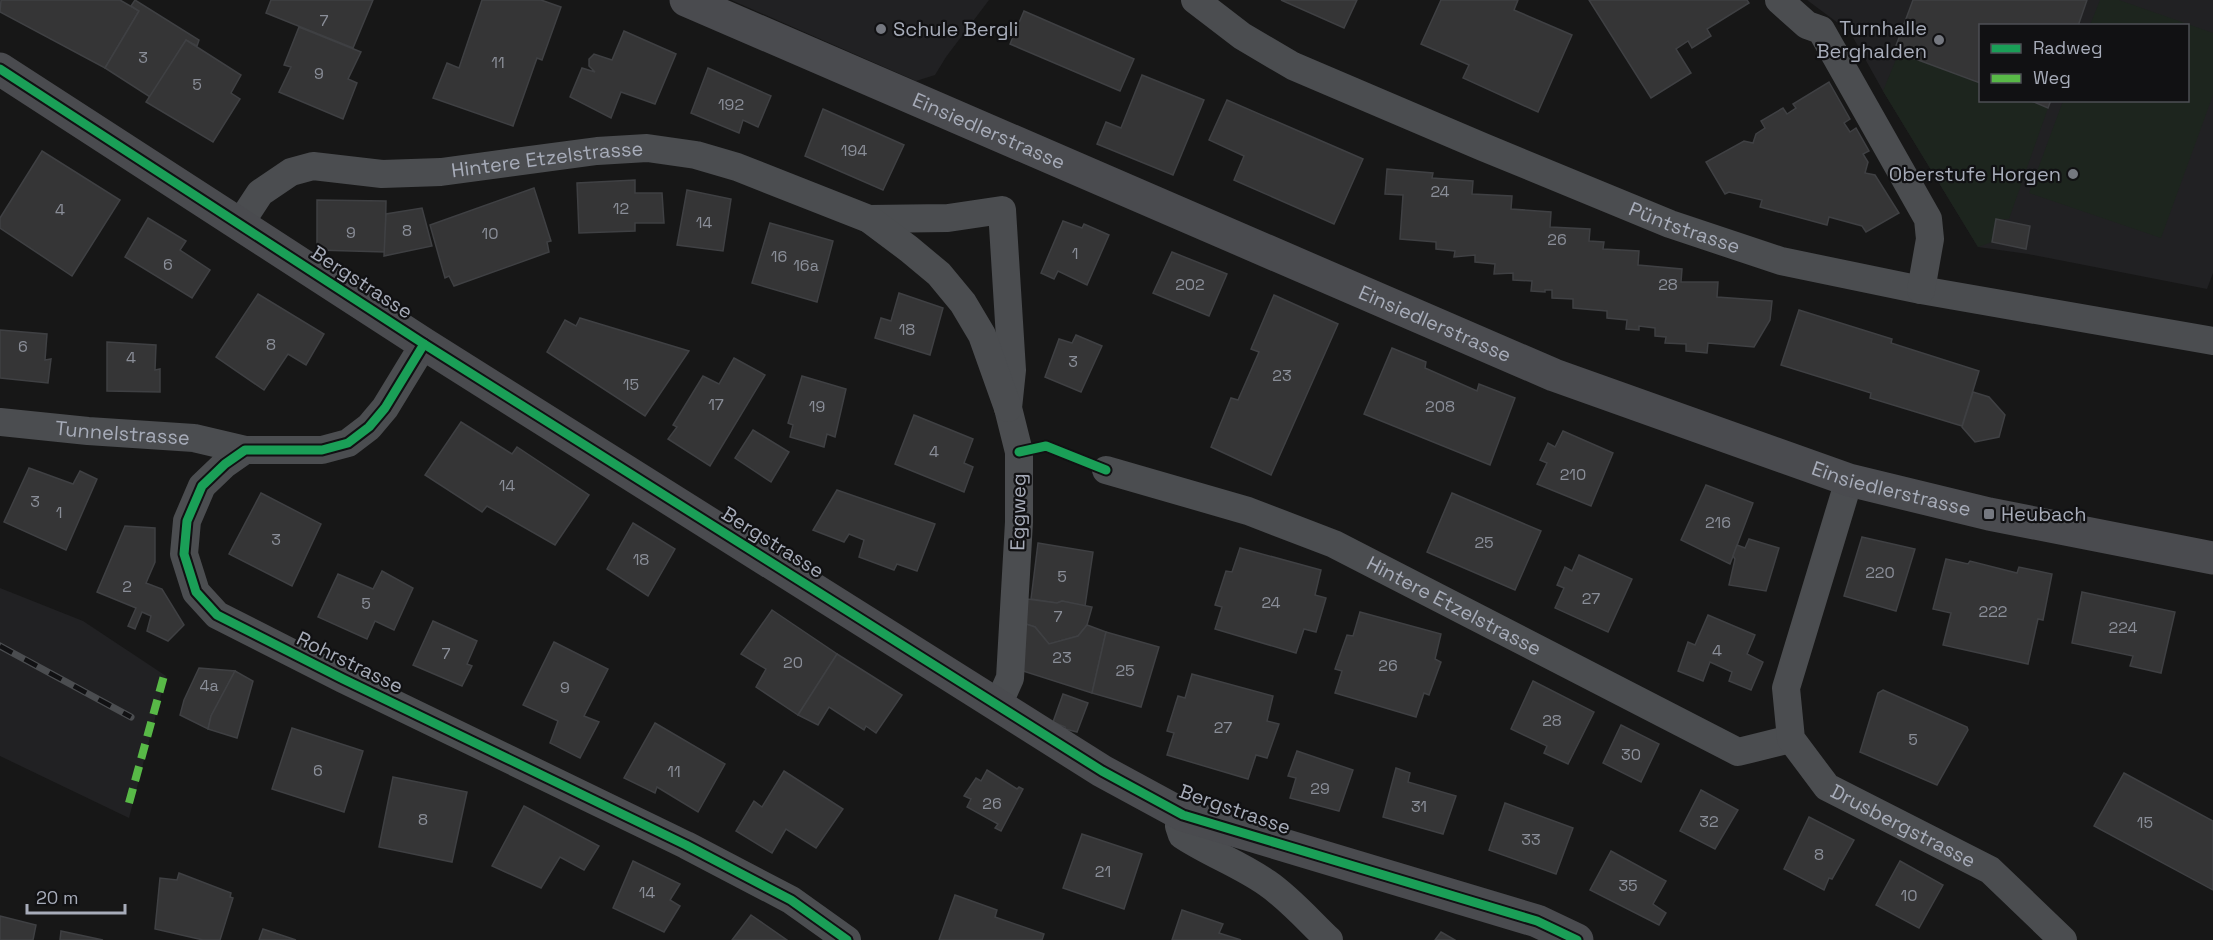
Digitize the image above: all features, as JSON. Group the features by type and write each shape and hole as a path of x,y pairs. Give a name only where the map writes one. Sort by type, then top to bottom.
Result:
{"street":[{"name":"Einsiedlerstrasse","path":"686,0 1554,375 1849,480 1989,514 2213,558"},
{"name":"Püntstrasse","path":"1195,0 1242,36 1293,66 1670,224 1781,261 1921,290 2212,339"},
{"path":"1779,0 1807,25 1821,30 1928,219 1930,239 1921,290"},
{"name":"Bergstrasse","path":"0,69 424,344 1102,771 1184,815 1537,921 1576,940"},
{"name":"Hintere Etzelstrasse","path":"239,225 260,193 291,171 313,166 382,174 441,172 597,151 647,148 696,155 737,167 869,219 939,274 963,303 982,335 1008,408"},
{"name":"Hintere Etzelstrasse","path":"869,219 948,218 1002,210"},
{"name":"Eggweg","path":"998,705 1010,678 1019,522 1019,452 1008,408 1012,370 1002,210"},
{"path":"245,450 322,450 348,442 369,428 386,408 424,344"},
{"name":"Tunnelstrasse","path":"0,422 194,438 245,450"},
{"name":"Rohrstrasse","path":"245,450 225,464 202,486 187,521 184,554 196,592 217,615 697,851 791,900 846,940"},
{"name":"Hintere Etzelstrasse","path":"1106,470 1248,511 1334,543 1738,753 1791,739"},
{"path":"1791,739 1786,688 1849,480"},
{"name":"Drusbergstrasse","path":"1791,739 1827,787 1990,870 2063,940"},
{"path":"1184,815 1179,826 1182,835 1201,848 1234,863 1268,884 1329,940"}],"shaded area":[{"name":"Schule Bergli","path":"731,0 989,0 935,75 916,81"},
{"name":"Oberstufe Horgen","path":"1807,0 2213,0 2213,273 2207,289 2028,254 1978,247 1883,91 1850,32"},
{"path":"2100,0 2119,0 2187,24 2090,24"},
{"path":"2189,25 2213,33 2213,95 2161,238 2029,193 2063,102 2189,102"},
{"path":"1899,52 1979,83 1979,102 2032,102 2048,108 2009,219 1996,220 1992,242 1978,247 1883,91"},
{"path":"0,588 83,621 166,676 129,818 0,756"}],"building":[{"path":"1,0 120,0 139,11 105,68 0,12"},
{"path":"135,0 199,40 197,46 186,40 150,97 105,68 139,11 131,6"},
{"path":"271,0 373,0 353,48 266,13"},
{"path":"482,0 541,0 561,7 542,60 537,58 513,126 433,98 447,63 459,68"},
{"path":"1281,0 1357,0 1344,28"},
{"path":"1441,0 1518,0 1514,10 1572,35 1538,112 1463,78 1469,65 1421,44"},
{"path":"1589,0 1747,0 1749,3 1707,29 1711,36 1692,48 1688,41 1676,49 1691,73 1651,98"},
{"name":"Turnhalle Berghalden","path":"1913,0 2087,0 2079,24 1979,24 1979,83 1894,51"},
{"path":"1024,11 1134,59 1120,91 1010,44"},
{"path":"299,27 361,52 348,79 357,83 343,119 279,92 291,67 284,65"},
{"path":"624,31 676,54 655,104 621,92 611,118 570,97 582,68 595,72 589,66 589,59 594,54 612,60"},
{"path":"186,40 241,75 231,93 240,99 213,142 146,102"},
{"path":"708,68 771,96 758,127 743,120 739,133 691,113"},
{"path":"1142,75 1204,100 1173,175 1097,144 1106,122 1121,128"},
{"path":"1829,82 1850,119 1844,123 1850,132 1856,128 1869,151 1863,154 1868,162 1865,173 1875,175 1899,213 1866,232 1862,226 1829,217 1827,225 1760,207 1762,200 1729,192 1725,194 1706,162 1744,141 1753,143 1756,134 1765,128 1761,121 1783,108 1787,114 1796,108 1793,104"},
{"path":"1227,100 1363,159 1334,224 1234,180 1244,156 1209,140"},
{"path":"2034,102 2050,102 2048,108"},
{"path":"823,109 904,145 883,190 805,156"},
{"path":"42,151 120,200 72,276 0,228 0,218"},
{"path":"1387,169 1433,173 1432,178 1473,181 1472,194 1512,196 1511,209 1551,212 1550,227 1590,229 1589,241 1604,242 1603,249 1639,251 1638,265 1682,269 1681,282 1718,282 1717,297 1772,301 1770,320 1754,347 1708,343 1707,353 1686,351 1686,344 1665,343 1666,337 1655,336 1655,328 1639,326 1639,330 1626,329 1627,320 1607,318 1607,311 1573,308 1573,299 1552,298 1552,290 1531,291 1532,281 1513,280 1513,273 1494,274 1495,264 1475,262 1475,255 1454,257 1455,251 1436,249 1436,242 1400,239 1403,195 1385,194"},
{"path":"635,180 635,193 662,193 664,223 635,223 635,231 579,233 577,183"},
{"path":"534,188 551,241 547,242 549,252 454,286 449,276 445,278 430,225"},
{"path":"687,190 731,199 723,251 677,245"},
{"path":"317,200 386,201 385,252 317,250"},
{"path":"422,208 432,246 384,256 386,214"},
{"path":"148,218 186,241 180,250 210,270 192,298 125,257"},
{"path":"1996,219 2030,226 2026,249 1992,242"},
{"path":"1063,221 1082,228 1084,224 1109,235 1087,285 1058,271 1054,279 1041,273"},
{"path":"770,223 833,241 817,302 752,283"},
{"path":"1172,252 1227,274 1209,316 1153,293"},
{"path":"899,293 943,308 930,355 875,338 881,318 891,321"},
{"path":"258,294 324,334 306,365 288,354 264,390 216,357"},
{"path":"1274,295 1338,324 1271,475 1211,447 1231,398 1238,400 1259,352 1251,349"},
{"path":"1799,310 1892,339 1891,343 1979,371 1962,426 1870,398 1871,393 1781,365"},
{"path":"580,318 689,351 645,416 547,352 565,320 576,326"},
{"path":"0,330 47,334 45,360 51,359 48,383 0,378"},
{"path":"1076,335 1102,346 1081,392 1045,377 1059,339 1072,343"},
{"path":"107,342 156,345 155,370 160,369 160,392 107,391"},
{"path":"1392,348 1426,362 1425,368 1477,391 1479,384 1515,398 1490,465 1364,414"},
{"path":"734,358 765,375 710,466 668,439 677,427 673,425 703,376 719,384"},
{"path":"802,376 846,389 835,437 827,434 824,447 790,437 793,425 788,423"},
{"path":"1973,392 1989,397 2005,415 1999,437 1975,442 1962,427"},
{"path":"914,415 973,439 964,463 973,467 964,492 895,464"},
{"path":"461,422 512,454 517,447 589,495 555,545 487,506 482,512 425,475"},
{"path":"753,430 789,452 771,482 735,458"},
{"path":"1563,431 1613,453 1591,506 1537,484 1547,463 1540,460 1548,443 1555,447"},
{"path":"29,468 73,484 80,471 97,479 66,550 4,522"},
{"path":"1706,485 1753,503 1730,564 1681,540"},
{"path":"837,490 935,524 917,571 897,564 894,570 859,557 864,540 849,534 844,542 813,530"},
{"path":"261,493 321,524 292,586 229,554"},
{"path":"1452,493 1541,531 1515,590 1427,552"},
{"path":"633,523 675,549 648,596 607,569"},
{"path":"125,526 155,528 155,562 146,583 162,589 184,625 168,641 147,631 151,616 142,612 135,629 128,626 136,608 97,592"},
{"path":"1862,537 1915,549 1896,611 1844,596"},
{"path":"1749,539 1779,548 1766,591 1729,585 1737,545 1745,548"},
{"path":"1038,543 1093,552 1085,606 1062,601 1057,603 1031,599"},
{"path":"1240,548 1321,570 1315,595 1326,598 1316,632 1304,629 1296,653 1215,629 1222,607 1215,605 1226,571 1232,572"},
{"path":"1579,555 1632,579 1608,632 1555,608 1564,588 1557,585 1565,567 1572,571"},
{"path":"1946,559 1968,564 1970,561 2017,573 2019,567 2052,574 2043,620 2038,619 2028,664 1943,645 1951,613 1933,609"},
{"path":"382,571 413,588 394,630 375,621 367,639 318,617 338,574 373,589"},
{"path":"2082,592 2175,612 2161,673 2130,666 2133,656 2072,643"},
{"path":"1027,599 1057,603 1062,601 1092,607 1087,625 1078,636 1049,644 1035,627 1026,624"},
{"path":"772,610 837,654 798,715 756,687 766,669 741,654"},
{"path":"1360,612 1441,634 1435,659 1441,662 1429,695 1424,693 1416,717 1335,693 1342,671 1335,669 1347,635 1353,636"},
{"path":"1708,615 1755,635 1747,654 1763,662 1751,690 1729,681 1732,672 1710,662 1703,681 1678,671 1688,642 1695,645"},
{"path":"433,621 477,641 467,664 472,666 462,686 413,665"},
{"path":"1026,624 1035,627 1049,644 1078,636 1087,625 1106,632 1092,693 1023,671"},
{"path":"1106,632 1159,647 1141,707 1092,693"},
{"path":"554,642 608,669 584,716 599,722 580,758 550,743 558,721 523,705"},
{"path":"837,654 902,695 876,733 866,726 864,730 829,707 818,725 798,715"},
{"path":"199,668 235,671 211,716 208,729 180,715 184,700"},
{"path":"235,671 253,681 237,738 208,729 211,716"},
{"path":"1192,674 1273,696 1267,721 1279,724 1267,758 1256,755 1248,779 1167,755 1174,733 1167,731 1178,696 1185,698"},
{"path":"1533,681 1594,712 1568,764 1544,753 1547,746 1511,729"},
{"path":"1883,690 1967,727 1968,730 1937,785 1860,752 1878,693"},
{"path":"1063,694 1088,703 1077,732 1065,729 1053,722"},
{"path":"655,723 725,764 698,812 657,787 655,793 624,778"},
{"path":"1621,725 1659,744 1641,782 1603,763"},
{"path":"292,728 363,751 344,812 272,789"},
{"path":"1297,751 1353,770 1339,811 1290,798 1296,778 1288,776"},
{"path":"1396,768 1410,773 1408,782 1456,796 1443,834 1383,817"},
{"path":"987,770 1017,789 1019,787 1023,789 1001,831 995,828 998,824 967,807 971,799 964,796 976,778 981,781"},
{"path":"784,771 843,809 816,848 786,829 772,853 736,831 754,801 762,807"},
{"path":"2124,773 2213,821 2213,890 2094,826"},
{"path":"393,777 467,792 452,862 379,847"},
{"path":"1701,790 1738,810 1715,849 1680,831"},
{"path":"1505,803 1573,828 1556,874 1489,850"},
{"path":"524,806 599,846 584,870 560,857 541,888 492,866"},
{"path":"1809,817 1854,840 1832,879 1829,878 1824,890 1784,869"},
{"path":"1082,834 1142,854 1124,909 1063,888"},
{"path":"1611,851 1666,881 1653,904 1666,913 1659,925 1590,890"},
{"path":"633,861 680,884 670,900 680,906 664,932 613,908"},
{"path":"1900,861 1943,885 1919,928 1876,905"},
{"path":"179,873 231,893 230,897 233,898 220,940 203,940 155,929 160,878 177,880"},
{"path":"955,895 997,910 995,917 1044,934 1042,940 939,940"},
{"path":"1182,910 1223,924 1219,933 1241,940 1172,940"},
{"path":"751,915 787,940 732,940"},
{"path":"0,916 36,925 33,940 0,940"},
{"path":"263,929 296,940 259,940"},
{"path":"61,931 103,940 60,940"},
{"path":"1441,932 1455,940 1435,940"}],"railway":[{"path":"0,646 131,717"}],"marked path":[{"path":"129,803 165,672"}],"cycle path":[{"path":"0,69 424,344 1102,771 1183,815 1537,921 1577,940"},
{"path":"424,344 385,408 369,427 348,443 322,450 245,450 225,464 202,486 187,521 184,554 196,592 217,615 343,679 686,845 791,900 847,940"},
{"path":"1019,452 1046,446 1106,470"}],"place":[{"name":"Schule Bergli","path":"881,29"},
{"name":"Turnhalle Berghalden","path":"1939,40"},
{"name":"Oberstufe Horgen","path":"2073,174"},
{"name":"Heubach","path":"1989,514"}]}
